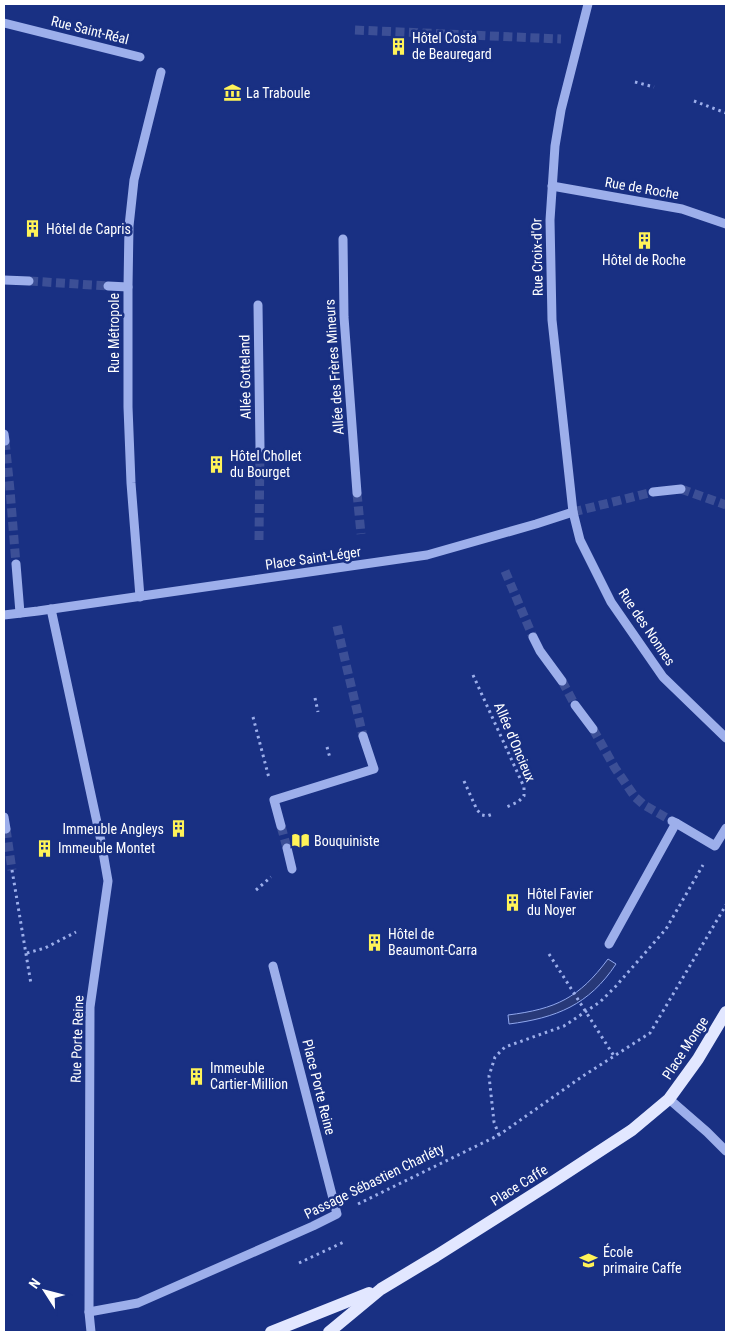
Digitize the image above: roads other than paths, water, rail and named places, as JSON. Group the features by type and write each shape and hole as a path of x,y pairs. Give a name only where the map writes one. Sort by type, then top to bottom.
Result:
{"main road":[{"name":"Place Monge","path":"669,1099 698,1059 726,1012"},
{"name":"Place Caffe","path":"271,1332 380,1289 551,1184 632,1130 669,1099"},
{"name":"Place Caffe","path":"329,1332 380,1289"}],"street":[{"name":"Rue Croix-d'Or","path":"573,512 552,320 550,220 555,146 561,110 588,4"},
{"name":"Rue Saint-Réal","path":"4,23 140,57"},
{"name":"Rue Métropole","path":"140,597 131,483 129,426 128,287 130,226 134,180 161,72"},
{"name":"Rue de Roche","path":"552,186 682,209 726,224"},
{"name":"Allée des Frères Mineurs","path":"343,238 344,317 357,493"},
{"path":"4,280 29,281"},
{"path":"108,286 128,287"},
{"name":"Allée Gotteland","path":"258,305 260,448"},
{"path":"654,492 681,489"},
{"name":"Place Saint-Léger","path":"4,615 51,610 427,555 573,512"},
{"name":"Rue des Nonnes","path":"573,512 580,540 612,602 664,677 726,738"},
{"path":"16,564 20,613"},
{"name":"Rue Porte Reine","path":"51,610 108,881 90,1007 89,1312 91,1332"},
{"path":"533,637 540,651 562,681"},
{"path":"575,705 593,729"},
{"path":"281,826 274,800 374,769 364,736"},
{"path":"4,817 6,829"},
{"path":"609,944 674,822 715,846 726,828"},
{"path":"288,848 292,869"},
{"name":"Place Porte Reine","path":"273,966 337,1214"},
{"path":"669,1099 726,1151"},
{"name":"Passage Sébastien Charléty","path":"89,1312 138,1303 337,1214"}],"water":[{"path":"608,959 616,964 606,978 583,999 570,1007 542,1018 509,1024 508,1015 553,1005 576,992 587,983"}],"tunnel":[{"path":"355,30 561,39"},
{"path":"29,281 108,286"},
{"path":"5,441 16,564"},
{"path":"259,540 260,448"},
{"path":"681,489 726,505"},
{"path":"573,512 653,492"},
{"path":"357,493 361,534"},
{"path":"505,571 533,637"},
{"path":"337,626 363,736"},
{"path":"562,681 575,705"},
{"path":"593,729 615,768 635,797 644,805 672,821"},
{"path":"281,826 287,848"},
{"path":"6,829 12,870"}],"place":[{"name":"Hôtel Costa de Beauregard","path":"398,46"},
{"name":"La Traboule","path":"232,93"},
{"name":"Hôtel de Capris","path":"32,229"},
{"name":"Hôtel de Roche","path":"644,240"},
{"name":"Hôtel Chollet du Bourget","path":"216,464"},
{"name":"Immeuble Angleys","path":"178,829"},
{"name":"Bouquiniste","path":"300,841"},
{"name":"Immeuble Montet","path":"44,848"},
{"name":"Hôtel Favier du Noyer","path":"513,902"},
{"name":"Hôtel de Beaumont-Carra","path":"374,942"},
{"name":"Immeuble Cartier-Million","path":"196,1076"},
{"name":"École primaire Caffe","path":"589,1260"}]}
